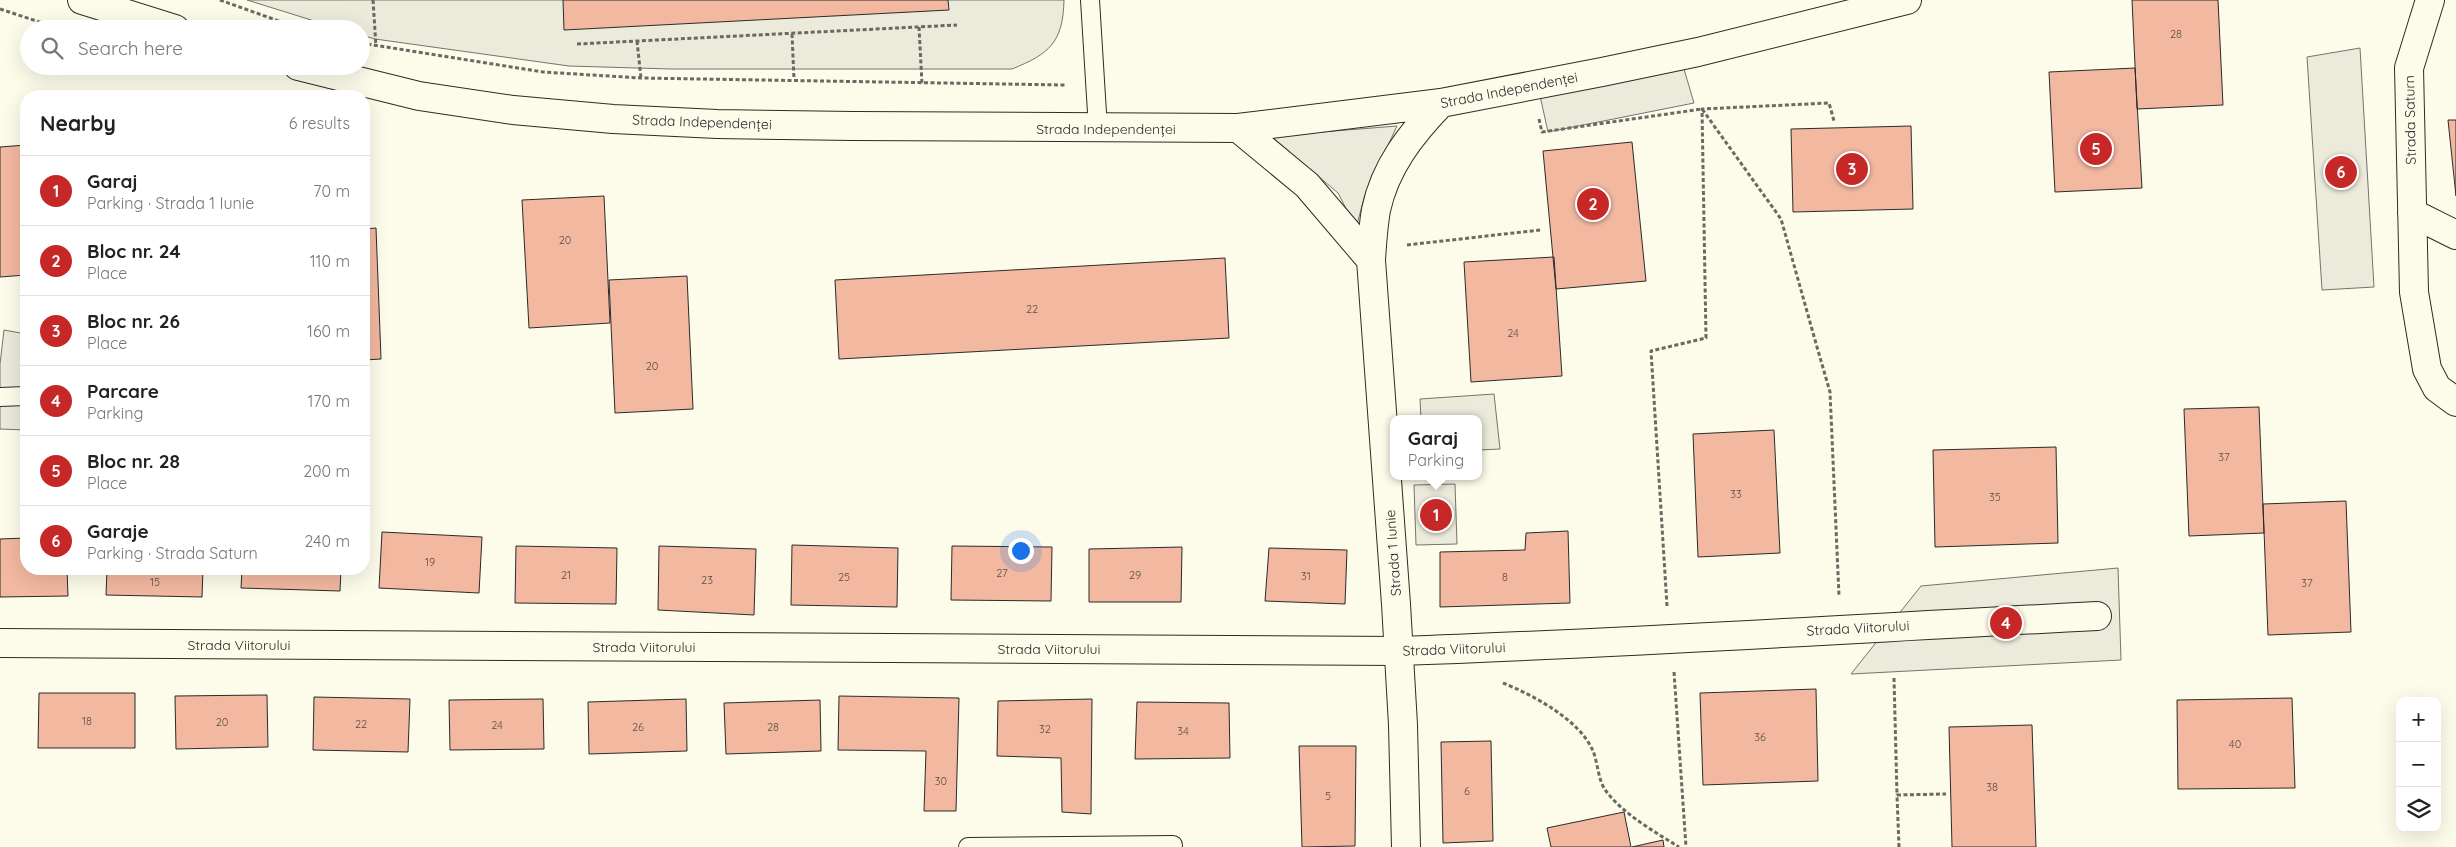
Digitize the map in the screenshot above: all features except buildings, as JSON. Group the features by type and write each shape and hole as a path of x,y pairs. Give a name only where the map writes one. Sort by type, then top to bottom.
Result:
{"street":[{"path":"82,0 146,20"},
{"name":"Strada Independenței","path":"334,75 419,96 513,110 613,119 717,124 1098,129 1238,128 1441,103 1698,52 1907,0"},
{"name":"Strada Saturn","path":"2430,0 2408,68 2414,292 2427,369 2437,388 2456,402"},
{"name":"Strada 1 Iunie","path":"1390,471 1370,260 1376,210 1389,171 1412,134 1441,103"},
{"path":"1238,128 1306,185 1370,260"},
{"path":"2412,213 2456,235"},
{"name":"Strada 1 Iunie","path":"1390,480 1406,847"},
{"name":"Strada Viitorului","path":"0,643 1399,652 1671,640 2097,616"}],"lane":[{"path":"1090,0 1098,129"},
{"path":"0,397 20,396"},
{"path":"968,847 1173,845"}],"path":[{"path":"220,0 277,20"},
{"path":"373,0 376,47"},
{"path":"0,9 34,20"},
{"path":"577,44 957,25"},
{"path":"919,27 922,84"},
{"path":"792,34 794,79"},
{"path":"637,41 641,78"},
{"path":"370,45 543,72 641,78 794,79 922,84 1095,86"},
{"path":"1530,85 1542,132 1702,109 1829,103 1834,121"},
{"path":"1702,109 1782,219 1830,392 1840,629"},
{"path":"1686,847 1651,351 1706,338 1702,109"},
{"path":"1402,245 1540,230"},
{"path":"1894,678 1899,847"},
{"path":"1502,682 1529,694 1578,728 1593,750 1605,790 1638,821 1679,847"},
{"path":"1897,796 1946,794"}],"shaded area":[{"path":"247,0 1064,0 1061,27 1052,45 1036,58 1012,69 670,69 569,66 375,39 370,38 370,20 311,20"},
{"path":"2360,48 2374,287 2322,290 2307,57"},
{"path":"1681,59 1694,103 1548,132 1539,91"},
{"path":"1397,126 1365,195 1356,228 1338,193 1271,136"},
{"path":"4,330 20,333 20,430 0,429 0,364"},
{"path":"1494,394 1500,449 1482,450 1482,415 1421,415 1420,399"},
{"path":"1455,484 1457,544 1416,545 1414,485"},
{"path":"2118,568 2121,660 1851,674 1921,586"}],"place":[{"name":"Bloc nr. 28","path":"2096,149"},
{"name":"Bloc nr. 26","path":"1852,169"},
{"name":"Garaje","path":"2341,172"},
{"name":"Bloc nr. 24","path":"1593,204"},
{"name":"Garaj","path":"1436,515"},
{"name":"Parcare","path":"2006,623"}]}
